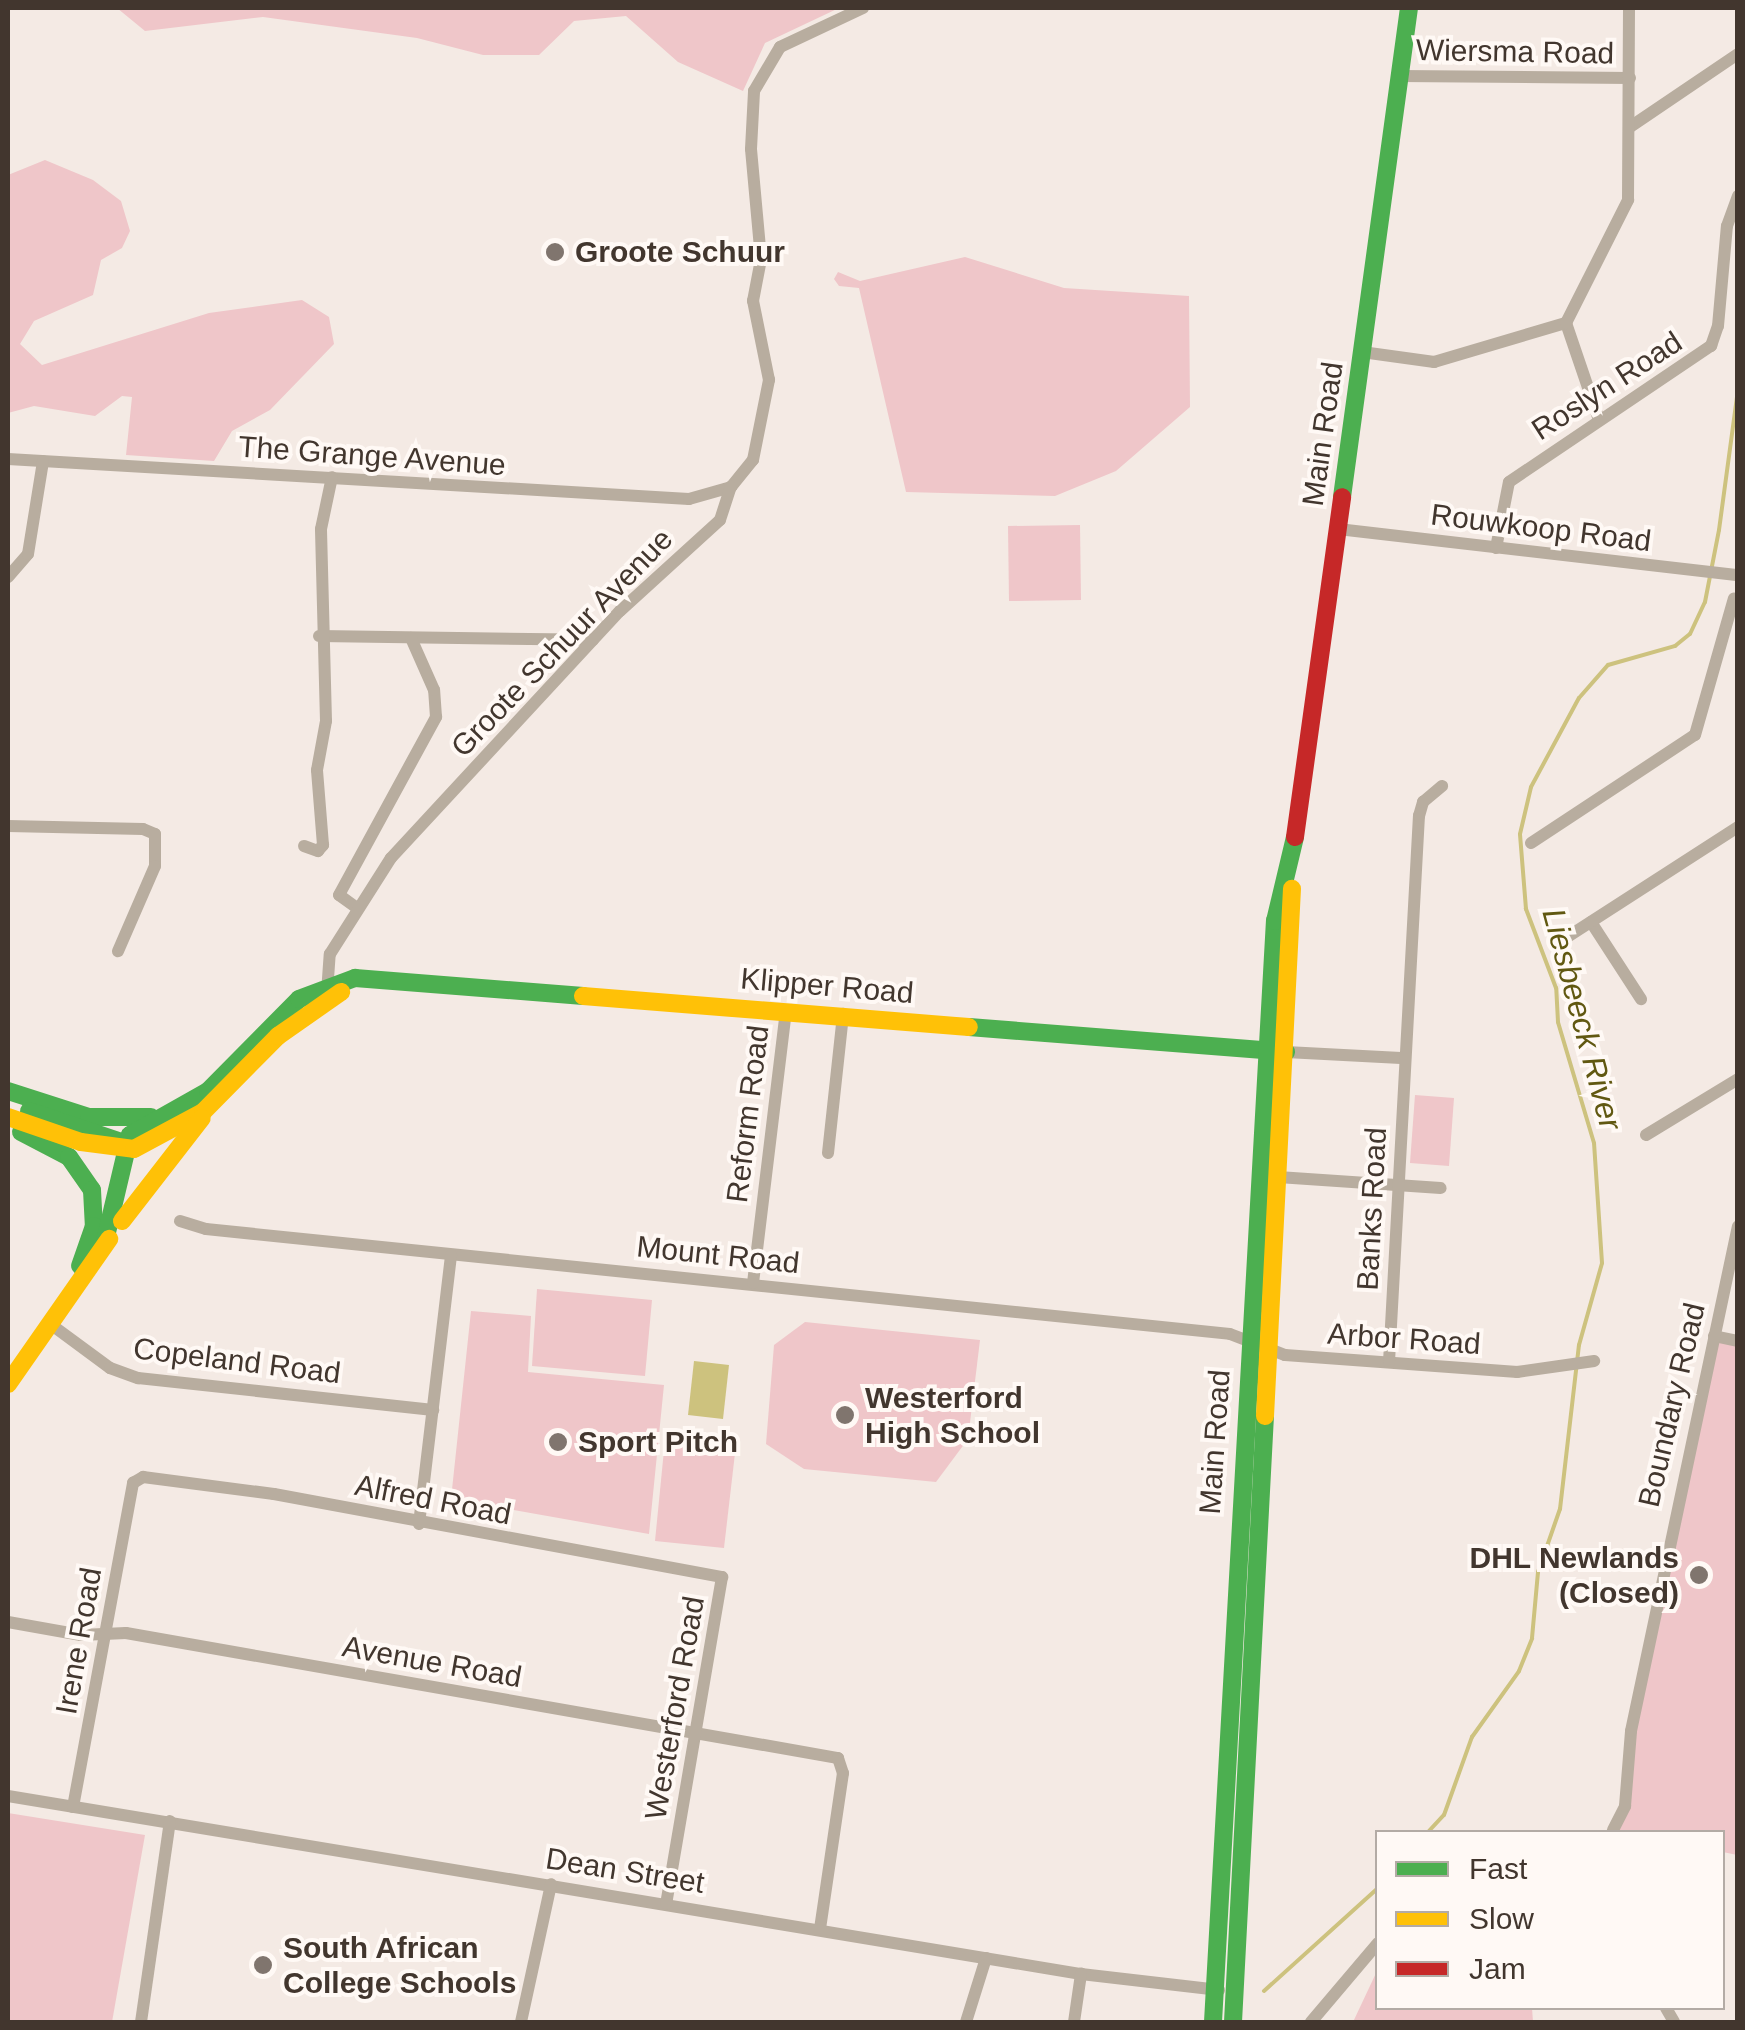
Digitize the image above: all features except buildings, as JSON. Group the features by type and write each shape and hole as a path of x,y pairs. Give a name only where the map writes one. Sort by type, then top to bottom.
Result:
{"main road":[{"name":"Main Road","path":"1213,2022 1291,868 1408,8"},
{"name":"Klipper Road","path":"128,1146 162,1116 208,1090 280,1015 327,991 383,978 1276,1052"},
{"name":"Klipper Road","path":"128,1146 215,1102 327,991"},
{"name":"Main Road","path":"1232,2022 1258,1347 1278,1177 1276,1052"},
{"path":"8,1092 89,1117 162,1116"},
{"path":"8,1101 128,1146"},
{"path":"10,1375 122,1220 215,1102"},
{"path":"8,1116 128,1146"},
{"path":"8,1124 69,1157 92,1190 94,1226 71,1290"},
{"path":"122,1220 128,1146"},
{"path":"104,1245 128,1146"}],"street":[{"name":"Groote Schuur Avenue","path":"327,991 330,954 391,858 593,640 720,520 732,487 753,460 769,380 753,301 761,259 751,148 754,92 780,47 863,8"},
{"path":"1599,420 1566,323 1625,208 1630,126 1629,8"},
{"path":"1630,126 1738,54"},
{"name":"Wiersma Road","path":"1400,76 1630,78"},
{"name":"Roslyn Road","path":"1496,548 1509,482 1710,346 1718,326 1726,226 1738,196"},
{"path":"1362,352 1434,362 1566,323"},
{"name":"The Grange Avenue","path":"8,459 689,500 732,487"},
{"path":"8,577 28,554 43,461"},
{"path":"304,846 318,852 323,845 317,770 326,688 319,636 321,529 332,478"},
{"name":"Rouwkoop Road","path":"1338,529 1730,576"},
{"path":"1531,843 1695,735 1736,602 1730,576"},
{"path":"319,636 593,640"},
{"path":"357,908 340,895 436,718 430,678 411,638"},
{"name":"Banks Road","path":"1388,1362 1401,1058 1420,811 1442,786"},
{"path":"8,826 143,828 156,834 154,866 118,951"},
{"path":"1558,944 1736,831"},
{"path":"1591,922 1641,999"},
{"name":"Reform Road","path":"753,1283 786,1010"},
{"path":"828,1153 843,1014"},
{"path":"1276,1052 1401,1058"},
{"path":"1646,1135 1738,1078"},
{"path":"1278,1177 1441,1188"},
{"name":"Mount Road","path":"180,1222 451,1256 753,1283 1230,1334 1258,1347"},
{"name":"Boundary Road","path":"1611,1830 1625,1806 1631,1731 1738,1226"},
{"path":"419,1524 451,1256"},
{"name":"Copeland Road","path":"49,1323 110,1368 138,1378 433,1410"},
{"path":"1714,1336 1738,1341"},
{"name":"Arbor Road","path":"1258,1347 1518,1372 1556,1363 1594,1362"},
{"name":"Alfred Road","path":"133,1483 143,1478 274,1494 419,1524 715,1574 724,1580"},
{"name":"Irene Road","path":"73,1808 133,1483"},
{"name":"Westerford Road","path":"666,1903 724,1580"},
{"name":"Avenue Road","path":"8,1622 106,1635 126,1633 844,1763 820,1929"},
{"name":"Dean Street","path":"8,1796 1081,1974 1234,1991"},
{"path":"141,2022 170,1821"},
{"path":"521,2022 551,1884"},
{"path":"1311,2022 1375,1947"},
{"path":"966,2022 986,1958"},
{"path":"1074,2022 1081,1974"}],"shaded area":[{"path":"117,8 839,8 765,43 743,91 678,62 626,16 574,21 539,55 483,55 417,38 263,17 145,31"},
{"path":"45,160 93,180 121,201 130,231 122,248 101,260 93,295 34,321 20,344 42,365 209,313 302,300 329,317 334,344 270,410 232,431 214,461 126,455 132,397 122,396 95,416 34,406 8,413 8,175"},
{"path":"965,257 1064,288 1189,296 1190,407 1116,471 1055,496 906,492 859,288 839,286 834,279 838,272 860,281"},
{"path":"1080,525 1081,600 1009,601 1008,526"},
{"path":"1415,1095 1454,1098 1449,1166 1410,1163"},
{"path":"537,1289 652,1300 645,1376 532,1366"},
{"name":"Sport Pitch","path":"471,1311 531,1316 528,1372 664,1385 649,1534 451,1499"},
{"path":"805,1322 980,1340 968,1439 936,1482 804,1469 766,1444 774,1345"},
{"name":"DHL Newlands (Closed)","path":"1714,1336 1737,1341 1737,1855 1725,1852 1725,1830 1613,1830 1625,1806 1631,1731"},
{"path":"694,1361 729,1365 723,1419 688,1415"},
{"path":"666,1430 737,1436 724,1548 655,1541"},
{"path":"8,1813 145,1835 112,2022 8,2022"},
{"path":"1375,1975 1375,2010 1532,2010 1533,2022 1353,2022"}],"waterway":[{"name":"Liesbeeck River","path":"1430,1830 1444,1815 1472,1737 1519,1671 1532,1638 1538,1572 1560,1509 1579,1345 1602,1263 1594,1143 1558,1022 1556,988 1526,909 1520,834 1531,787 1579,698 1608,665 1675,646 1690,634 1705,602 1738,389"},
{"name":"Liesbeeck River","path":"1264,1991 1375,1891"}],"traffic: fast":[{"path":"1342,497 1409,8"},
{"path":"1213,2022 1275,921 1295,837"},
{"path":"104,1245 130,1135 208,1091 299,999 355,978 583,996"},
{"path":"969,1027 1286,1052"},
{"path":"8,1091 89,1117 151,1117"},
{"path":"29,1111 130,1145"},
{"path":"21,1132 69,1157 92,1190 94,1226 80,1266"},
{"path":"1233,2022 1265,1416"}],"traffic: slow":[{"path":"1265,1416 1292,889"},
{"path":"8,1117 81,1142 134,1149 203,1112 278,1036 341,992"},
{"path":"583,996 969,1027"},
{"path":"122,1221 202,1118"},
{"path":"8,1384 109,1239"}],"traffic: jam":[{"path":"1295,837 1342,497"}],"place":[{"name":"Groote Schuur","path":"555,252"},
{"name":"Westerford High School","path":"845,1415"},
{"name":"Sport Pitch","path":"558,1442"},
{"name":"DHL Newlands (Closed)","path":"1699,1575"},
{"name":"South African College Schools","path":"263,1965"}]}
